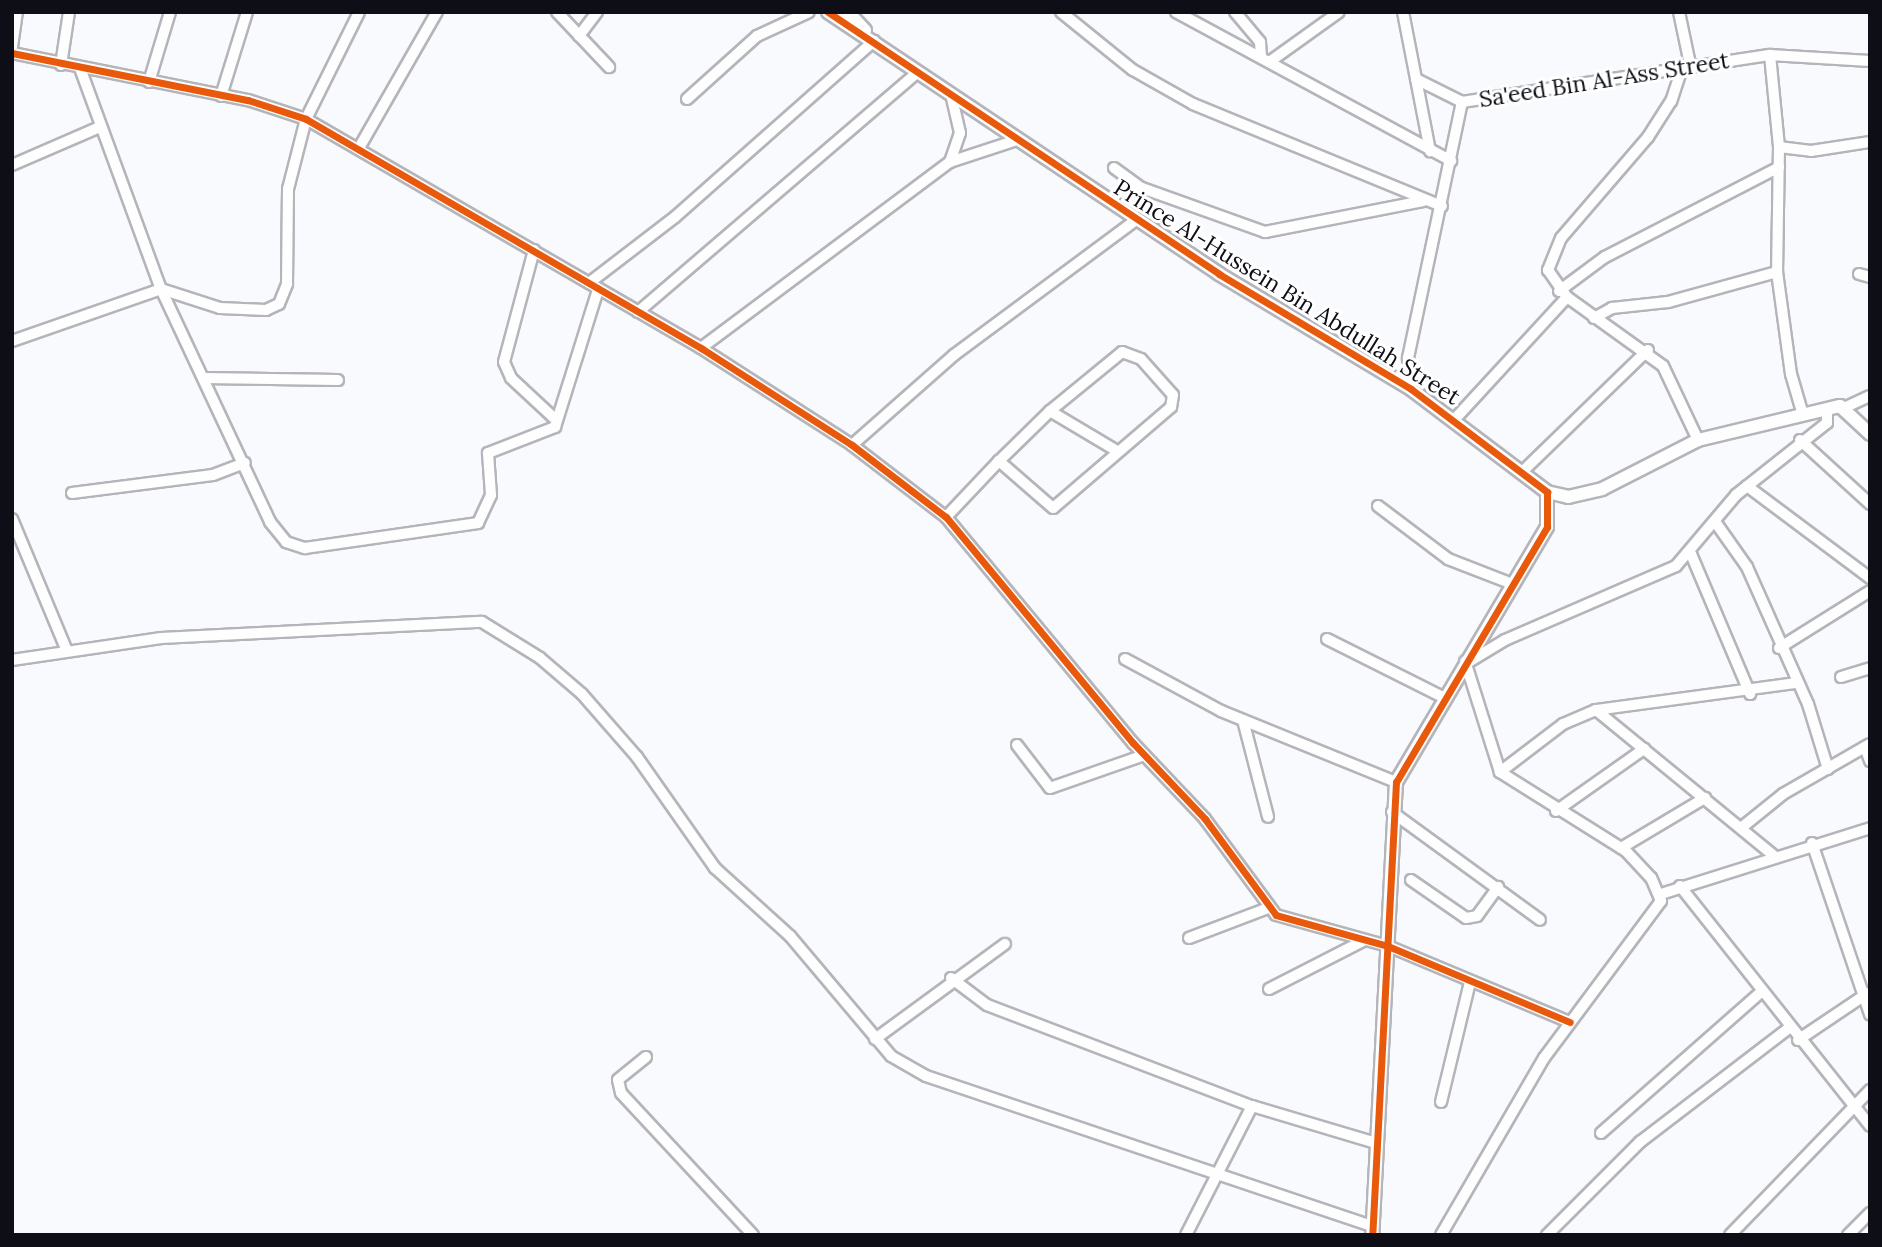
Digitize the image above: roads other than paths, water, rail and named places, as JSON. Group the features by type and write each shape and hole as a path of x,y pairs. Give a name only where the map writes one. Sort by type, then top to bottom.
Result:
{"street":[{"path":"12,47 17,12"},
{"path":"61,65 69,12"},
{"path":"149,82 170,12"},
{"path":"221,96 247,12"},
{"path":"12,341 161,289 230,310 279,304 287,284 288,189 306,119 359,12"},
{"path":"359,148 437,12"},
{"path":"557,12 609,67"},
{"path":"579,36 597,12"},
{"path":"687,99 757,36 809,12"},
{"name":"Prince Al-Hussein Bin Abdullah Street","path":"828,12 874,41 916,74 1014,141 1136,220 1411,388 1523,471 1547,492"},
{"name":"Prince Al-Hussein Bin Abdullah Street","path":"848,12 874,41"},
{"path":"1061,12 1133,71 1193,104 1423,201 1442,206"},
{"path":"1176,12 1272,60 1451,161"},
{"path":"1235,12 1261,42 1261,55"},
{"path":"1272,60 1339,12"},
{"path":"1403,12 1430,151"},
{"path":"1679,12 1687,64 1671,101 1648,136 1561,238 1548,270 1563,294 1594,318 1648,350 1675,388 1698,440"},
{"path":"80,68 161,289 245,463 270,522 295,546 446,531 485,516 491,495 488,453 549,434 594,286 874,41"},
{"path":"12,53 221,96 306,119 701,348 852,445 946,516 1144,755 1205,819 1268,908 1298,924 1388,946 1570,1022"},
{"path":"1770,55 1779,147 1777,272 1791,374 1803,415"},
{"name":"Sa'eed Bin Al-Ass Street","path":"1411,388 1408,358 1462,102 1687,64 1770,55 1870,61"},
{"path":"638,312 916,74"},
{"path":"1416,79 1462,102"},
{"path":"950,162 960,133 952,97"},
{"path":"12,165 100,127"},
{"path":"701,348 950,162 1014,141"},
{"path":"1779,147 1811,151 1870,142"},
{"path":"1454,420 1563,294 1605,257 1779,167"},
{"path":"1114,168 1142,188 1265,232 1423,201"},
{"path":"852,445 954,355 1136,220"},
{"path":"534,250 504,362 511,378 554,418"},
{"path":"1594,318 1612,308 1677,300 1777,272"},
{"path":"1523,471 1648,350"},
{"path":"946,516 999,461 1050,411 1112,358 1132,353 1174,401 1048,508 999,461"},
{"path":"204,378 338,380"},
{"path":"12,660 66,649 482,622 506,633 559,672 611,726 715,868 790,936 875,1040 926,1076 1371,1230 1388,946 1392,812 1396,782 1443,696 1510,583 1547,527 1547,492 1568,497 1602,489 1698,440 1846,407 1870,396"},
{"path":"1846,407 1870,434"},
{"path":"1465,661 1530,629 1655,580 1691,554 1747,486 1800,440 1827,424 1827,410"},
{"path":"1050,411 1117,451"},
{"path":"1800,440 1870,504"},
{"path":"72,493 213,475 245,463"},
{"path":"1747,486 1870,578"},
{"path":"1378,506 1448,559 1510,583"},
{"path":"12,519 66,649"},
{"path":"1716,523 1747,567 1779,648 1797,683 1828,769"},
{"path":"1691,554 1750,694"},
{"path":"1779,648 1870,591"},
{"path":"1328,639 1443,696"},
{"path":"1125,659 1243,720 1396,782"},
{"path":"1465,661 1500,772 1556,811 1620,848 1661,894"},
{"path":"1841,677 1870,668"},
{"path":"1500,772 1563,724 1595,710 1750,694 1797,683"},
{"path":"1595,710 1773,855"},
{"path":"1243,720 1268,817"},
{"path":"1017,745 1050,788 1144,755"},
{"path":"1741,828 1867,746 1870,761"},
{"path":"1556,811 1644,749"},
{"path":"1620,848 1704,798"},
{"path":"1392,812 1540,920"},
{"path":"1441,1235 1570,1022 1627,953 1661,894 1773,855 1870,828"},
{"path":"1812,843 1866,994 1870,1014"},
{"path":"1411,880 1466,918 1477,916 1498,887"},
{"path":"1680,886 1853,1110 1870,1126"},
{"path":"1189,938 1268,908"},
{"path":"1269,989 1363,941"},
{"path":"875,1040 951,978 1005,944"},
{"path":"951,978 987,1005 1252,1106 1376,1143"},
{"path":"1441,1102 1470,982"},
{"path":"1601,1133 1761,992"},
{"path":"1798,1040 1866,994"},
{"path":"1547,1235 1640,1142 1789,1028"},
{"path":"646,1057 618,1080 621,1093 753,1235"},
{"path":"1730,1235 1870,1090"},
{"path":"1186,1235 1252,1106"},
{"path":"1848,1235 1870,1213"}]}
